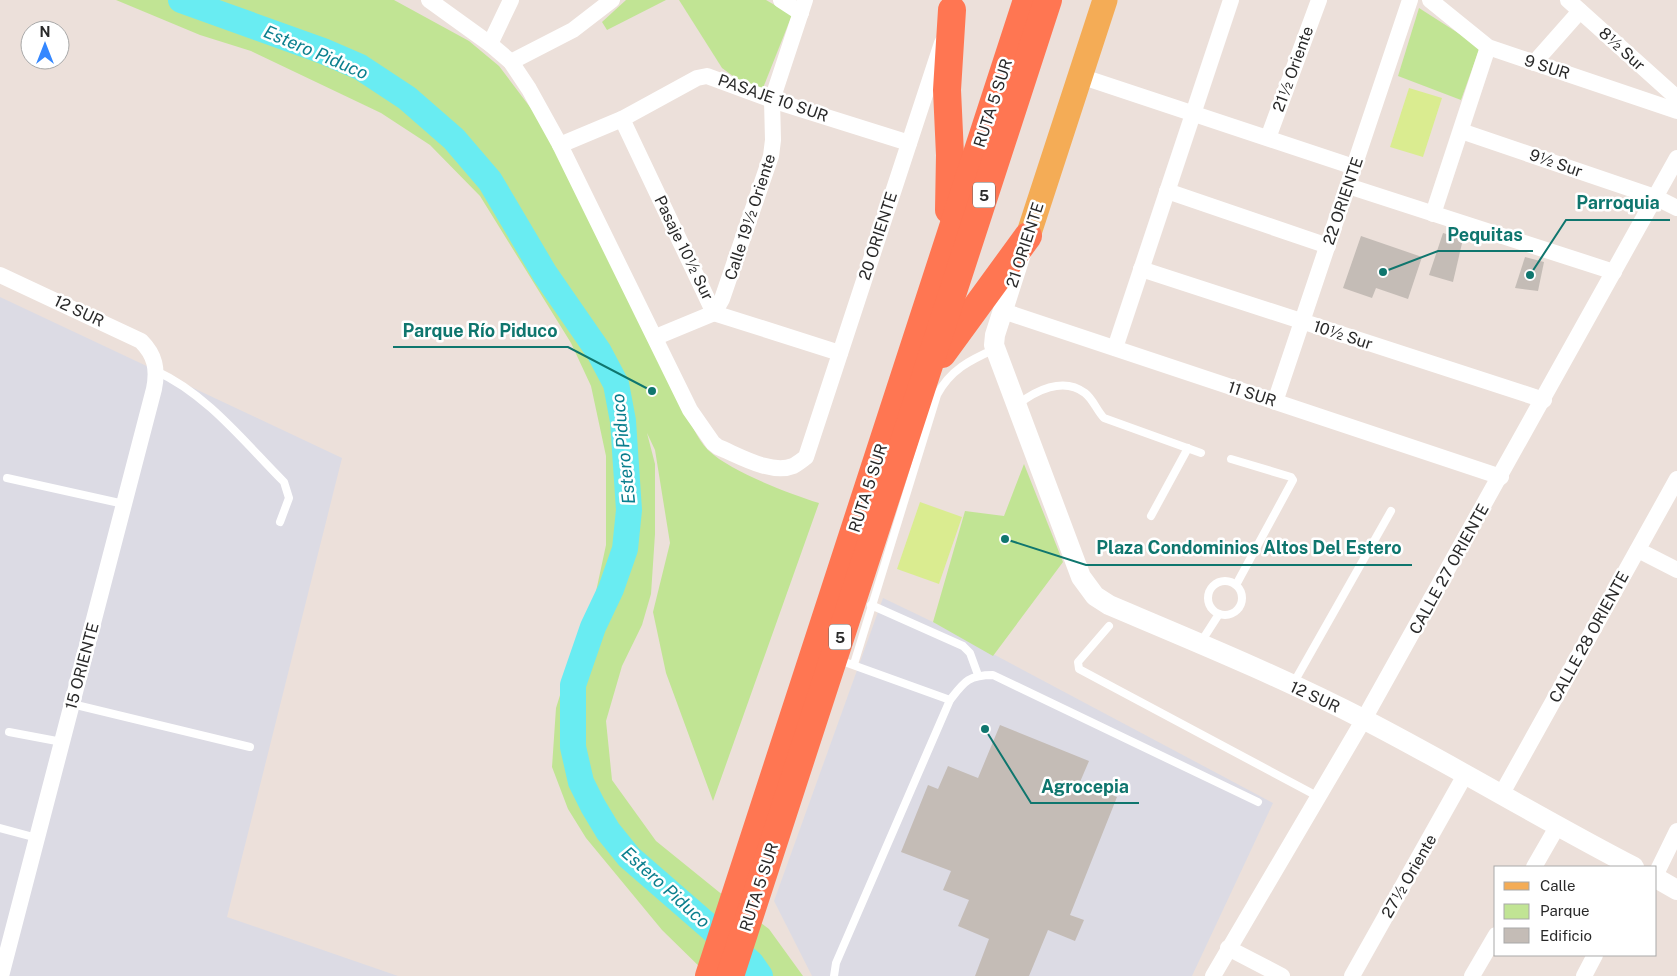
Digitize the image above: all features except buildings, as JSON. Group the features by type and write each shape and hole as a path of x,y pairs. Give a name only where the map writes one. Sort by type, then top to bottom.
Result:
{"highway":[{"name":"RUTA 5 SUR","path":"730,976 752,876 947,246 1027,0"},
{"name":"RUTA 5 SUR","path":"709,976 844,661 921,390 1048,0"},
{"path":"947,246 950,176 947,68 954,5"},
{"path":"921,390 951,340 1028,236"}],"main road":[{"name":"21 ORIENTE","path":"1028,236 1105,0"}],"street":[{"path":"429,0 490,44 511,62 540,106 656,337 714,313"},
{"path":"490,44 511,0"},
{"path":"511,62 573,30 612,0"},
{"path":"780,0 803,7"},
{"path":"1115,348 1231,0"},
{"name":"21½ Oriente","path":"1268,138 1319,0"},
{"name":"22 ORIENTE","path":"1275,402 1410,0"},
{"name":"9 SUR","path":"1430,0 1488,47 1677,111"},
{"name":"8½ Sur","path":"1568,0 1677,98"},
{"name":"20 ORIENTE","path":"656,337 690,410 713,443 718,447 766,465 780,468 792,466 806,457 954,5"},
{"name":"Calle 19½ Oriente","path":"714,313 722,299 771,156 773,140 772,100 803,7"},
{"path":"1534,63 1580,11"},
{"path":"1432,214 1488,47"},
{"name":"PASAJE 10 SUR","path":"560,146 622,119 701,76 712,76 772,100 909,143"},
{"path":"1080,76 1354,167"},
{"name":"Pasaje 10½ Sur","path":"622,119 714,313 840,353"},
{"name":"9½ Sur","path":"1461,131 1655,197 1677,208"},
{"name":"CALLE 27 ORIENTE","path":"1213,976 1317,796 1364,719 1544,400 1677,158"},
{"path":"1348,186 1614,272"},
{"path":"1167,192 1328,246"},
{"name":"21 ORIENTE","path":"1028,236 995,335 995,349 1048,487"},
{"name":"10½ Sur","path":"1142,269 1544,400"},
{"name":"12 SUR","path":"0,275 133,337 148,348 153,355"},
{"name":"11 SUR","path":"1003,311 1501,477"},
{"name":"15 ORIENTE","path":"2,976 154,389 156,371 153,355"},
{"name":"CALLE 28 ORIENTE","path":"1501,795 1677,479"},
{"name":"12 SUR","path":"1048,487 1081,577 1095,596 1109,605 1200,644 1364,719 1557,828 1632,866"},
{"path":"1638,550 1677,570"},
{"name":"27½ Oriente","path":"1352,976 1466,775"},
{"path":"1535,866 1557,828"},
{"path":"1657,872 1677,831"},
{"path":"1657,879 1677,890"},
{"path":"1472,976 1494,938"},
{"path":"1228,948 1282,976"},
{"path":"1584,976 1594,956"}],"lane":[{"path":"950,700 844,661 871,605 937,395 955,370 995,349"},
{"path":"156,371 172,378 204,401 284,482 289,498 280,522"},
{"path":"1016,406 1030,395 1050,386 1073,386 1087,394 1104,418 1201,453"},
{"path":"1151,516 1188,448"},
{"path":"1231,459 1292,477 1293,480 1236,585"},
{"path":"7,478 124,504"},
{"path":"1292,686 1391,512"},
{"path":"1222,582 1236,585 1242,592 1241,607 1234,613 1219,614 1209,604 1210,590 1222,582"},
{"path":"871,605 963,646 970,653 978,675"},
{"path":"1200,644 1219,614"},
{"path":"1109,626 1078,662 1079,668 1317,796"},
{"path":"834,976 836,963 950,700 965,681 978,675 993,675 1258,802"},
{"path":"72,704 250,746"},
{"path":"9,732 62,742"},
{"path":"0,828 37,838"}],"shaded area":[{"path":"0,297 342,458 227,917 398,976 0,976"},
{"path":"883,598 933,622 1273,803 1192,976 812,976 774,901"}],"green space":[{"path":"116,0 394,0 469,41 499,66 555,140 682,407 704,446 718,458 745,474 776,488 819,503 713,801 666,673 653,612 670,543 655,450 647,433 655,464 655,534 651,594 642,625 622,666 606,721 612,780 656,841 719,892 769,929 803,976 709,976 662,930 586,838 568,809 552,767 556,708 566,676 592,610 606,545 606,456 591,386 571,343 480,196 430,145 381,113 251,51 200,35"},
{"path":"626,0 666,0 607,30 602,22"},
{"path":"679,0 766,0 792,15 763,88 745,85 722,68"},
{"path":"1419,8 1480,47 1461,100 1398,76"},
{"path":"1409,88 1442,98 1423,157 1390,147"},
{"path":"1024,464 1063,562 993,656 933,622 965,511 1004,516"},
{"path":"920,502 962,517 939,584 897,569"}],"waterway":[{"name":"Estero Piduco","path":"181,0 323,51 360,67 407,98 454,139 490,181 545,274 599,352 616,384 623,421 629,510 625,549 611,589 593,627 573,685 573,747 581,782 608,831 629,857 751,963 760,976"}],"place":[{"name":"Pequitas","path":"1383,272"},
{"name":"Parroquia","path":"1530,275"},
{"name":"Parque Río Piduco","path":"652,391"},
{"name":"Plaza Condominios Altos Del Estero","path":"1005,539"},
{"name":"Agrocepia","path":"985,729"}]}
